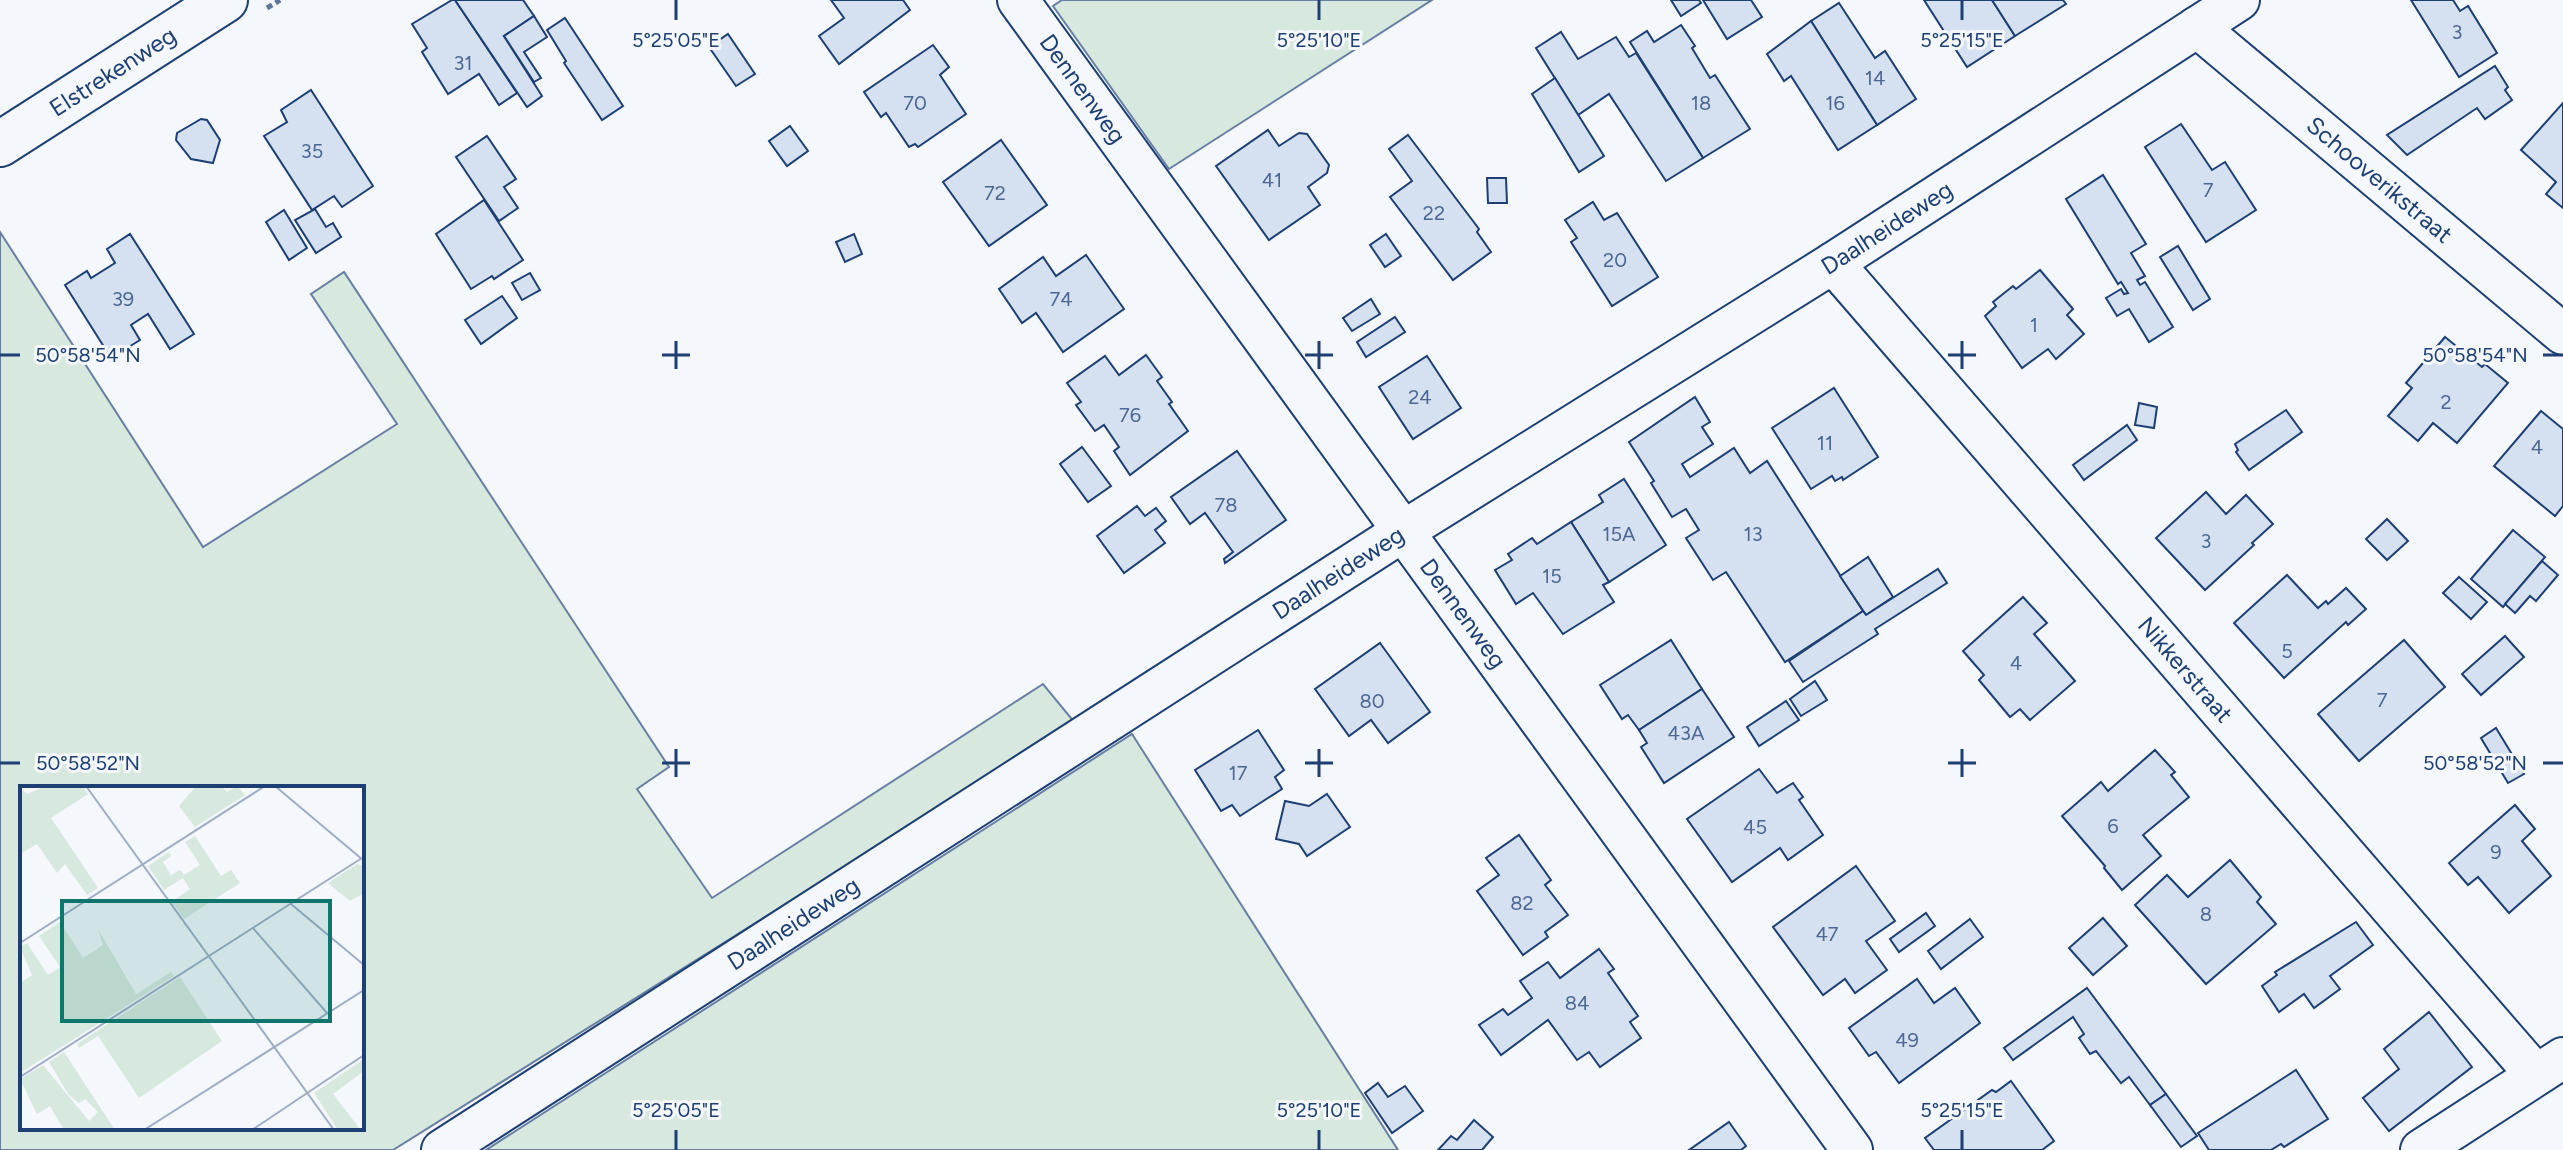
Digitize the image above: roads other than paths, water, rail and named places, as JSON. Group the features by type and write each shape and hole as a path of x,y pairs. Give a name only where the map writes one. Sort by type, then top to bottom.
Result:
{"street":[{"name":"Elstrekenweg","path":"0,144 225,0"},
{"name":"Dennenweg","path":"1018,0 1852,1150"},
{"name":"Daalheideweg","path":"442,1150 1402,532 1833,263 2239,0"},
{"name":"Schooverikstraat","path":"2197,27 2563,334"},
{"name":"Nikkerstraat","path":"1833,263 2549,1067"},
{"path":"2421,1150 2549,1067"}]}
